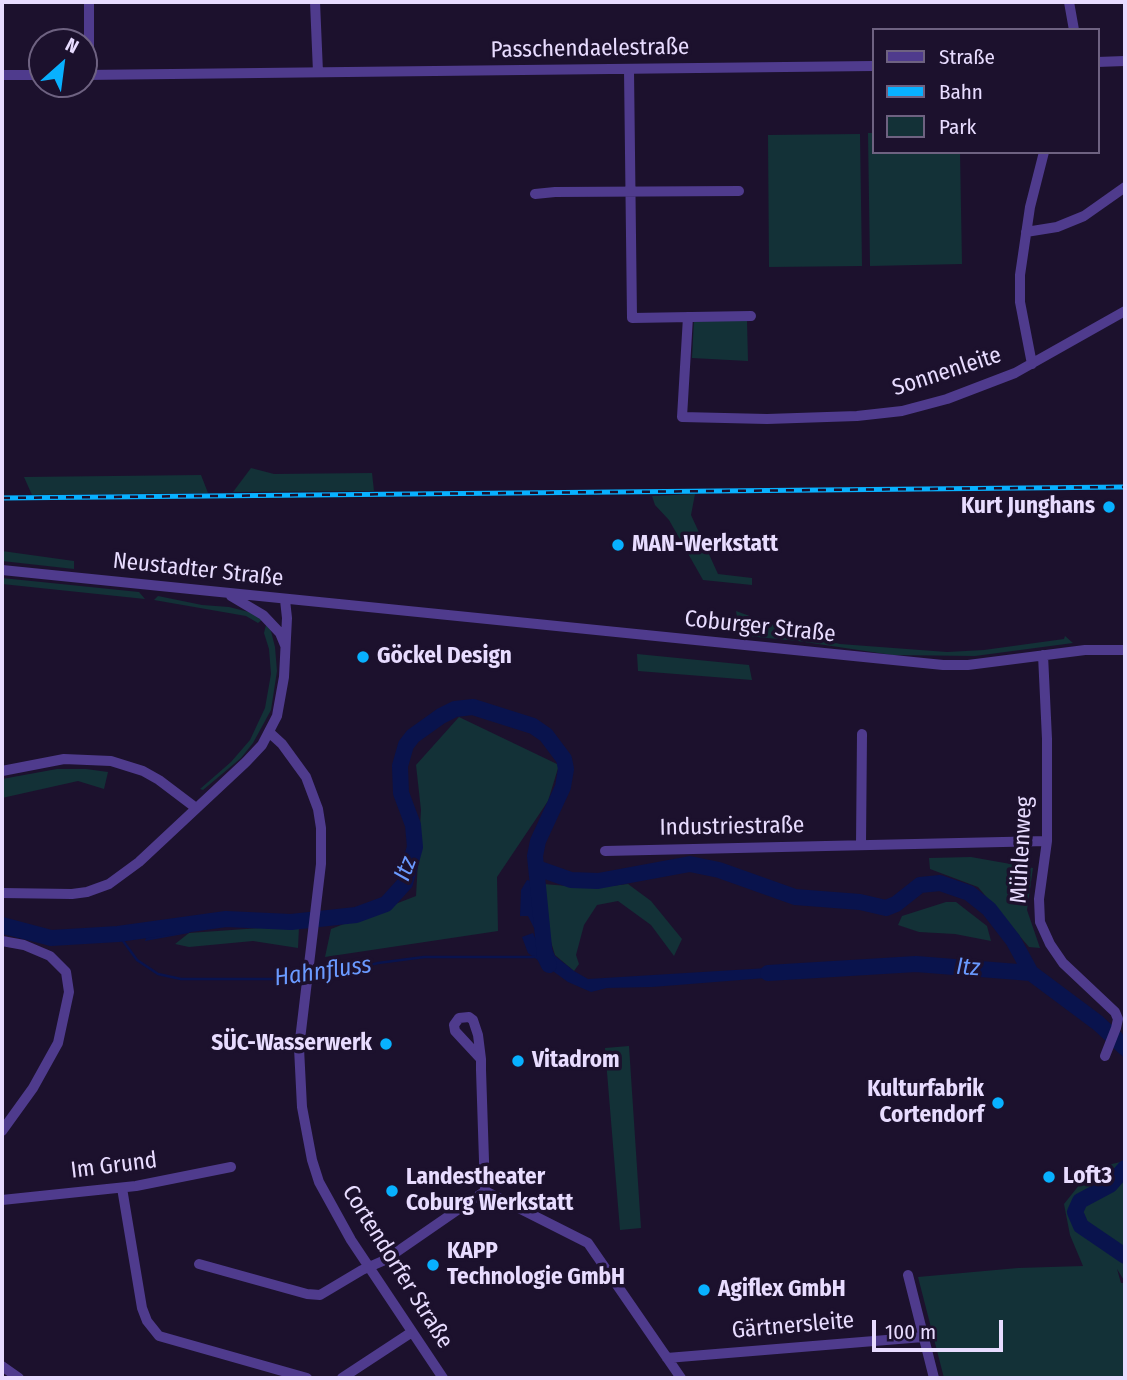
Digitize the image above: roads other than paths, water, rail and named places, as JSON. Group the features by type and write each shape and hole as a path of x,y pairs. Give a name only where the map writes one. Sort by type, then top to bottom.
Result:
{"street":[{"path":"88,28 89,2"},
{"path":"313,72 315,2"},
{"path":"1069,2 1074,28"},
{"path":"1099,62 1125,61"},
{"name":"Passchendaelestraße","path":"98,75 872,66"},
{"path":"629,70 632,318 751,316"},
{"path":"2,75 28,75"},
{"path":"1032,364 1020,302 1020,275 1026,232 1044,154"},
{"path":"1026,232 1039,232 1084,216 1125,187"},
{"path":"535,194 739,191"},
{"name":"Sonnenleite","path":"688,317 682,417 792,418 857,416 902,411 947,399 1015,373 1125,312"},
{"name":"Neustadter Straße","path":"2,570 390,609"},
{"path":"225,593 263,615 280,632 286,647"},
{"path":"2,893 72,894 109,884 139,862 246,762 270,733 280,699 286,647 285,600"},
{"name":"Coburger Straße","path":"390,609 943,665 968,665 1085,650 1125,650"},
{"name":"Mühlenweg","path":"1043,655 1047,739 1047,841 1039,899 1040,922 1063,963 1117,1020 1105,1056"},
{"name":"Cortendorfer Straße","path":"270,733 299,765 318,809 321,841 299,1048 306,1136 319,1182 345,1230 443,1378"},
{"path":"861,845 862,734"},
{"path":"2,771 64,759 111,761 143,771 196,808"},
{"name":"Industriestraße","path":"605,851 1047,841"},
{"path":"2,941 24,945 50,956 66,972 69,992 58,1043 33,1088 2,1131"},
{"path":"481,1059 485,1191"},
{"name":"Im Grund","path":"2,1200 122,1188 231,1167"},
{"path":"122,1188 142,1308 146,1321 159,1336 307,1378"},
{"path":"199,1264 315,1295 329,1291 370,1267 485,1191"},
{"path":"485,1191 588,1243 681,1378"},
{"path":"908,1275 934,1378"},
{"path":"342,1378 412,1332"},
{"name":"Gärtnersleite","path":"667,1358 923,1337"},
{"path":"2,1366 19,1378"}],"waterway":[{"name":"Itz","path":"2,925 51,938 118,934 226,919 291,922 356,915 386,904 405,883 415,847 413,825 401,793 400,766 406,745 413,736 441,716 455,709 473,707 533,726 546,735 564,759 566,769 563,787 538,841 535,856 545,957 549,965"},
{"name":"Itz","path":"537,868 571,880 598,881 690,864 719,870 795,897 860,902 886,908 896,904 920,885 940,883 969,893 989,909 1013,940 1031,973"},
{"name":"Hahnfluss","path":"118,934 137,960 158,974 181,979 302,979"},
{"name":"Hahnfluss","path":"312,978 378,963 424,957 534,957"},
{"name":"Itz","path":"768,973 916,964 1031,973 1098,1023 1125,1048"},
{"name":"Itz","path":"1125,1168 1110,1185 1080,1201 1075,1212 1081,1226 1125,1256"}],"railway":[{"path":"2,498 1125,487"}],"place":[{"name":"Kurt Junghans","path":"1109,507"},
{"name":"MAN-Werkstatt","path":"618,545"},
{"name":"Göckel Design","path":"363,657"},
{"name":"SÜC-Wasserwerk","path":"386,1044"},
{"name":"Vitadrom","path":"518,1061"},
{"name":"Kulturfabrik Cortendorf","path":"998,1103"},
{"name":"Loft3","path":"1049,1177"},
{"name":"Landestheater Coburg Werkstatt","path":"392,1191"},
{"name":"KAPP Technologie GmbH","path":"433,1265"},
{"name":"Agiflex GmbH","path":"704,1290"}]}
